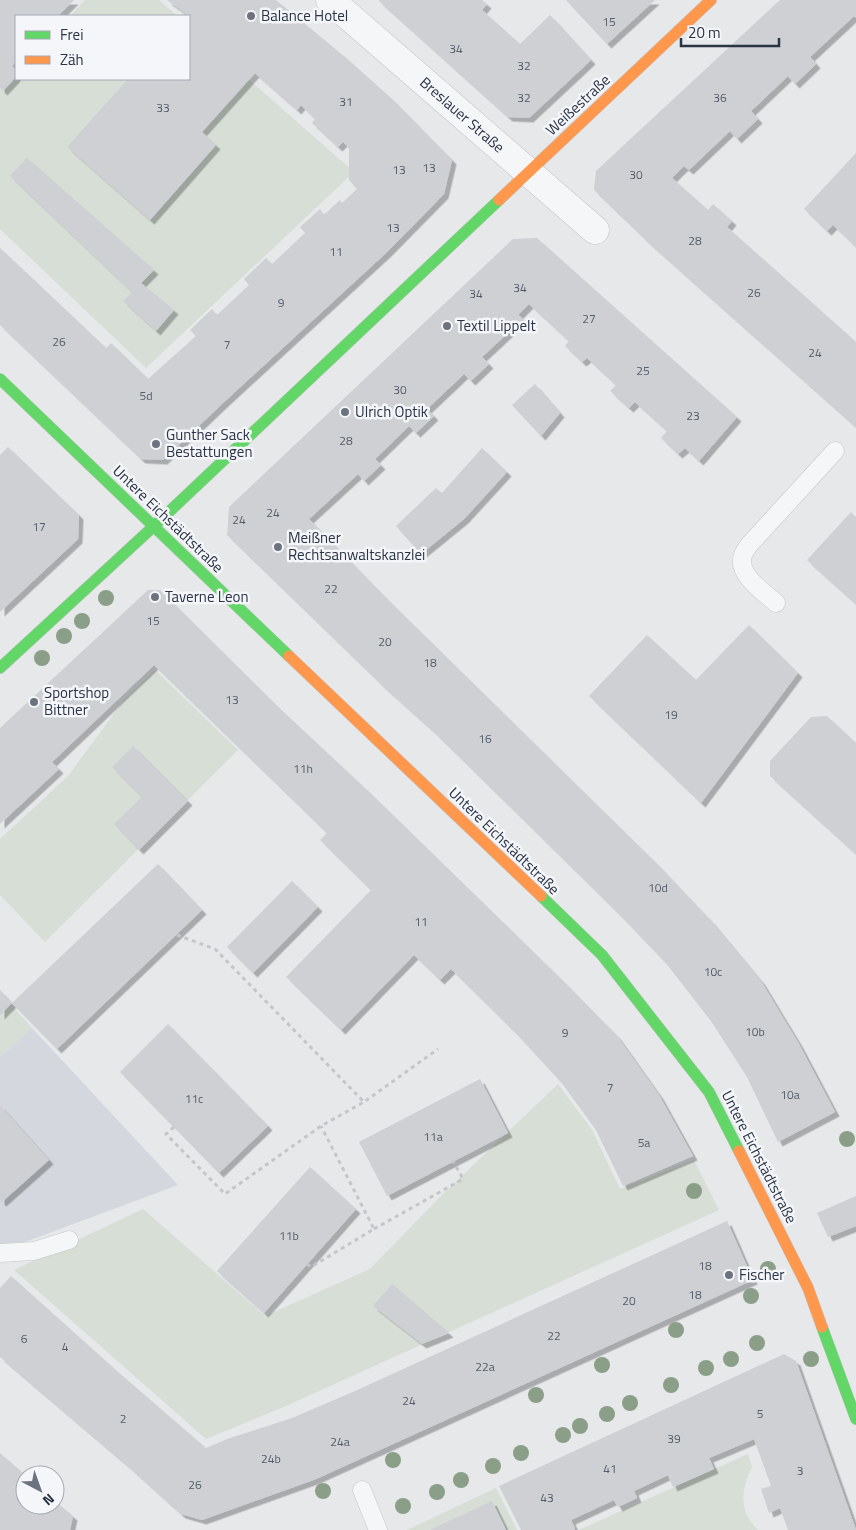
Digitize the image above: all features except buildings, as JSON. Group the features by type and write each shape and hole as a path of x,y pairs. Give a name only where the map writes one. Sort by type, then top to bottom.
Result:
{"street":[{"name":"Breslauer Straße","path":"330,0 595,230"},
{"name":"Weißestraße","path":"0,668 154,526 711,0"},
{"name":"Untere Eichstädtstraße","path":"0,379 602,955 709,1092 808,1288 856,1419"}],"lane":[{"path":"776,603 747,576 742,566 742,556 749,545 835,451"},
{"path":"0,1253 34,1251 69,1240"},
{"path":"362,1490 378,1530"}],"path":[{"path":"176,935 215,949 364,1102"},
{"path":"174,1127 166,1134 225,1194 321,1126 364,1102 438,1048"},
{"path":"321,1126 374,1229"},
{"path":"307,1264 311,1267 374,1229 464,1179 453,1161"}],"shaded area":[{"path":"85,0 159,0 176,15 71,15"},
{"path":"190,28 354,172 146,368 0,229 0,90 15,74 15,80 190,80"},
{"path":"155,670 238,750 45,942 0,895 0,839 68,776 124,700"},
{"path":"0,992 32,1028 0,1057"},
{"path":"32,1028 178,1185 17,1245 0,1244 0,1057"},
{"path":"558,1084 592,1130 620,1189 694,1160 719,1210 286,1406 206,1439 14,1270 143,1209 265,1316 370,1269 442,1195"},
{"path":"748,1454 752,1467 745,1483 744,1508 758,1530 579,1530"},
{"path":"496,1488 517,1530 407,1530"}],"traffic: fast":[{"path":"0,668 154,526 499,200"},
{"path":"0,379 289,656"},
{"path":"541,896 602,955 709,1092 739,1151"},
{"path":"822,1327 856,1419"}],"traffic: slow":[{"path":"499,200 711,0"},
{"path":"289,656 541,896"},
{"path":"739,1151 808,1288 822,1327"}],"place":[{"name":"Balance Hotel","path":"251,16"},
{"name":"Textil Lippelt","path":"447,326"},
{"name":"Ulrich Optik","path":"345,412"},
{"name":"Gunther Sack Bestattungen","path":"156,444"},
{"name":"Meißner Rechtsanwaltskanzlei","path":"278,547"},
{"name":"Taverne Leon","path":"155,597"},
{"name":"Sportshop Bittner","path":"34,702"},
{"name":"Fischer","path":"729,1275"}]}
